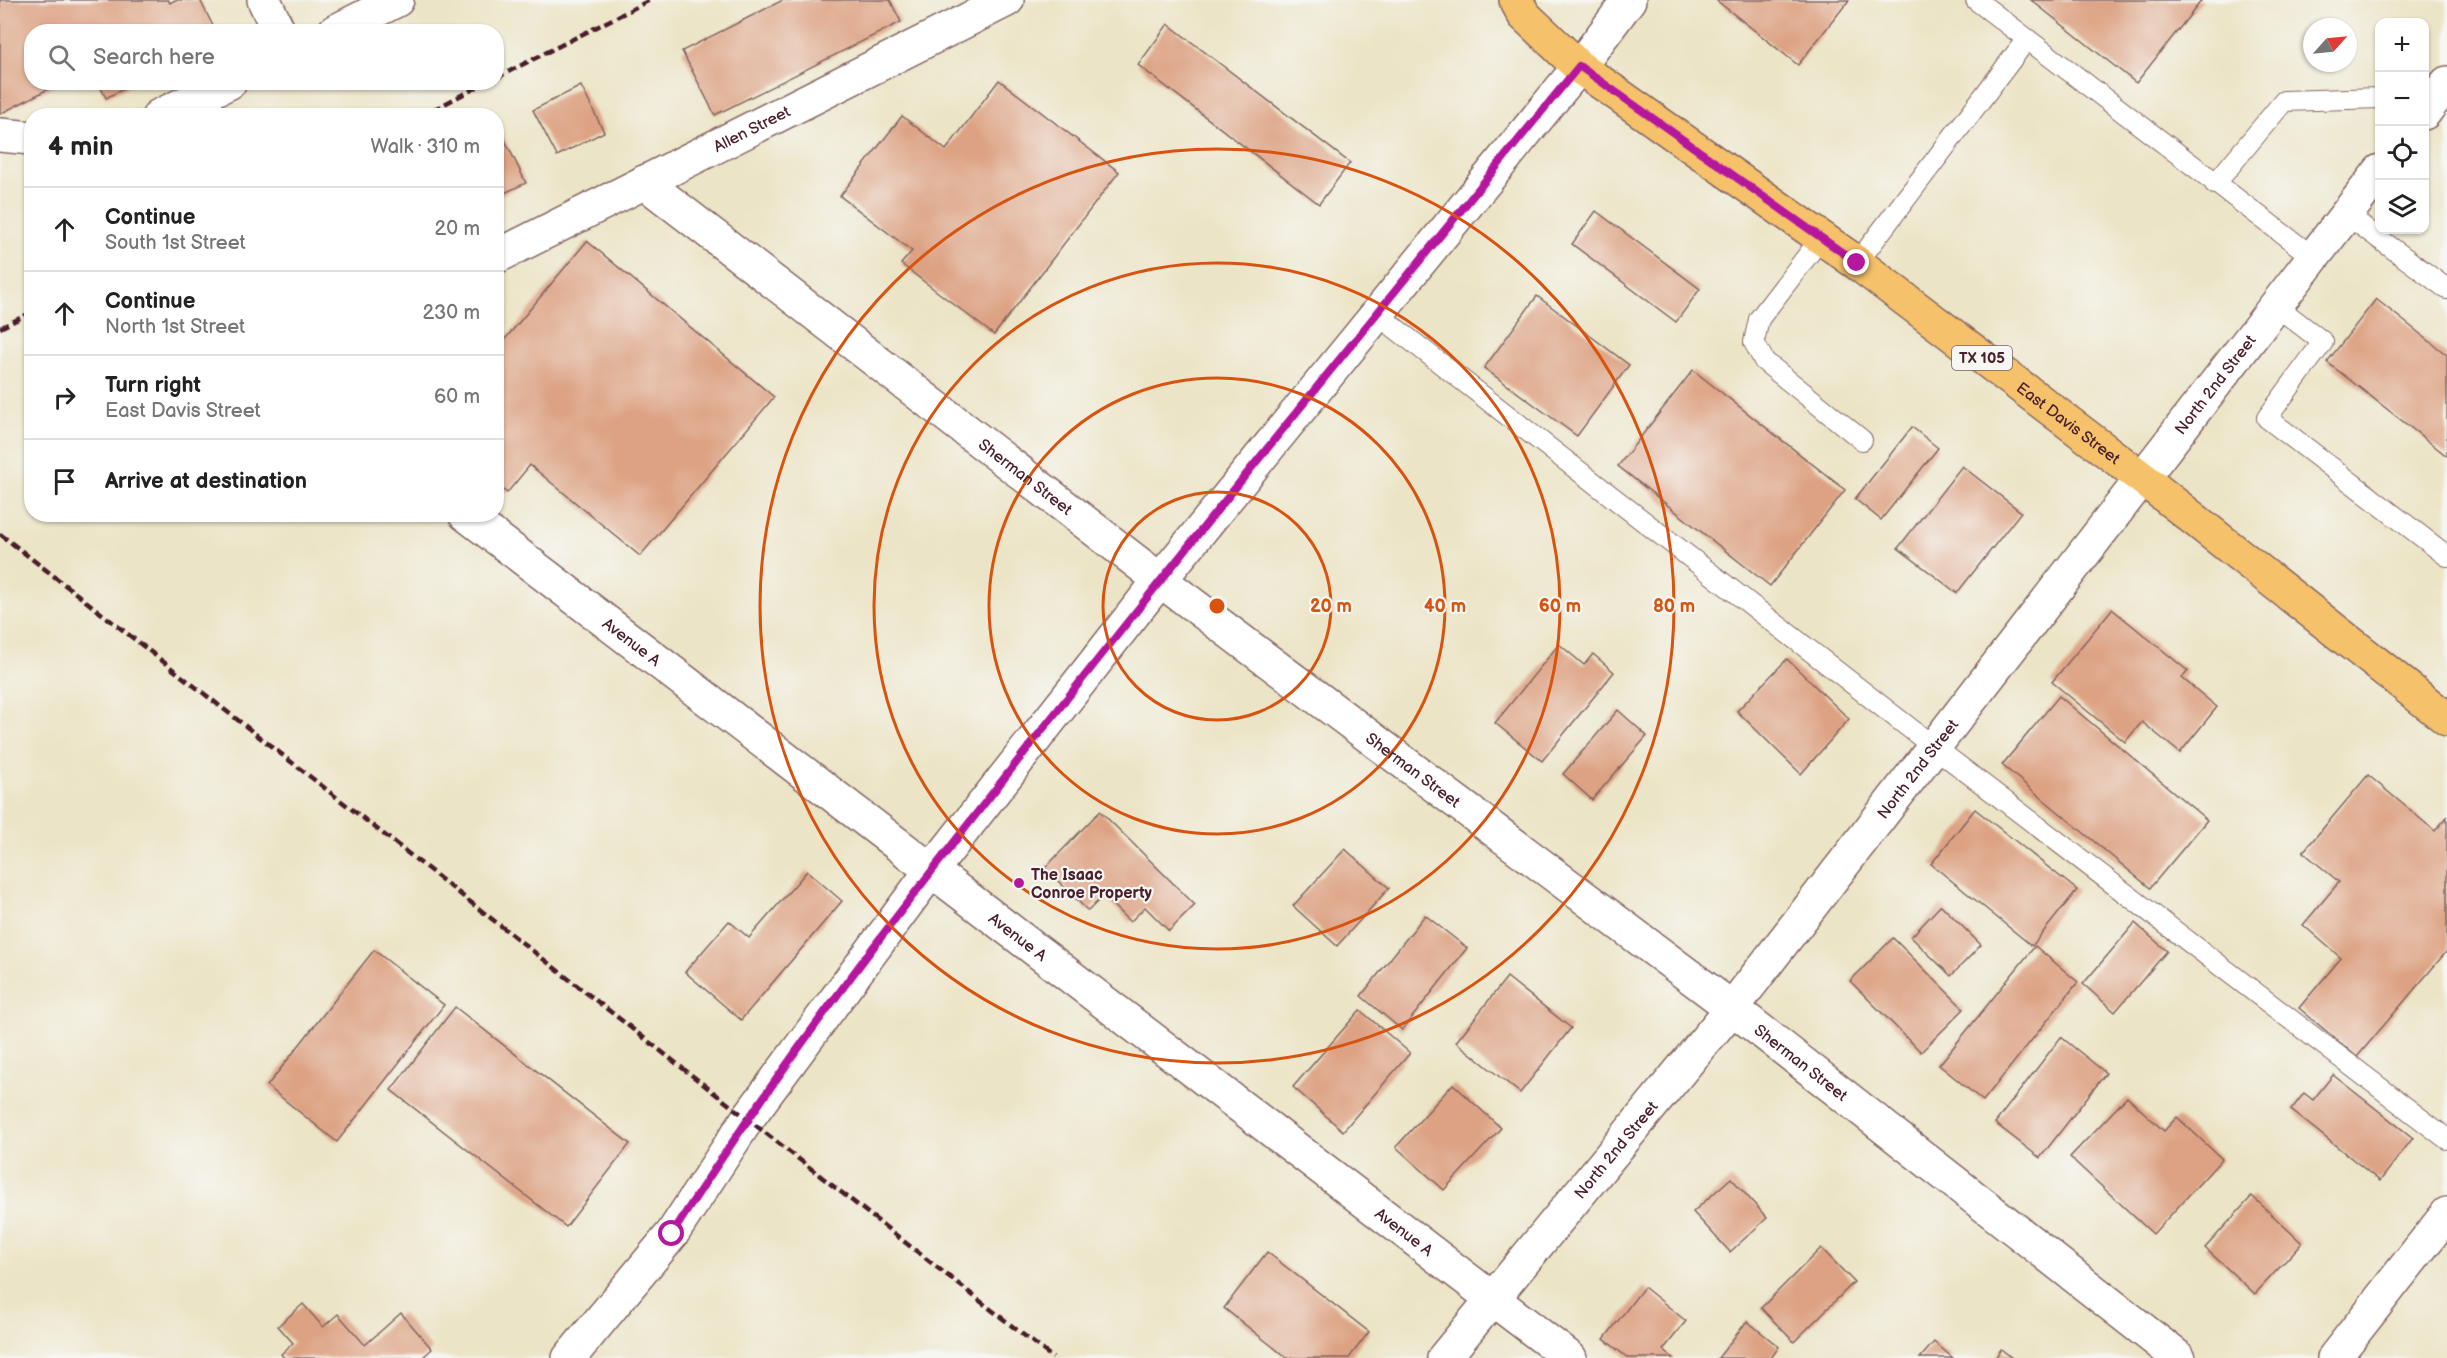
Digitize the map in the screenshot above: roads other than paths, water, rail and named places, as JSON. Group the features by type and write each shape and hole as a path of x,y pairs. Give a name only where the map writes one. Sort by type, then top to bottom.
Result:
{"main road":[{"name":"East Davis Street","path":"1516,0 1524,15 1579,66 1857,263 2142,478 2445,712"}],"street":[{"path":"264,0 275,24"},
{"path":"350,24 397,0"},
{"name":"Allen Street","path":"504,253 1007,0"},
{"path":"569,1358 672,1234 748,1118 931,871 1160,580 1579,66 1629,0"},
{"path":"176,108 213,90"},
{"path":"0,135 24,137"},
{"name":"North 2nd Street","path":"1444,1358 1732,1008 2375,176"},
{"name":"Sherman Street","path":"644,182 1160,580 1732,1008 2179,1358"},
{"name":"Avenue A","path":"475,522 1570,1358"},
{"path":"2334,1358 2447,1214"}],"lane":[{"path":"1976,0 2313,257"},
{"path":"1857,263 2026,39"},
{"path":"2216,184 2284,101 2375,98"},
{"path":"2346,214 2447,290"},
{"path":"1821,238 1759,320 1754,342 1764,361 1862,441"},
{"path":"2275,305 2323,342 2267,418 2447,556"},
{"path":"1377,314 1934,747 2447,1138"}],"railway":[{"path":"504,74 650,0"},
{"path":"437,108 471,90"},
{"path":"0,328 24,316"},
{"path":"0,534 1053,1358"}],"place":[{"name":"The Isaac Conroe Property","path":"1019,883"}]}
